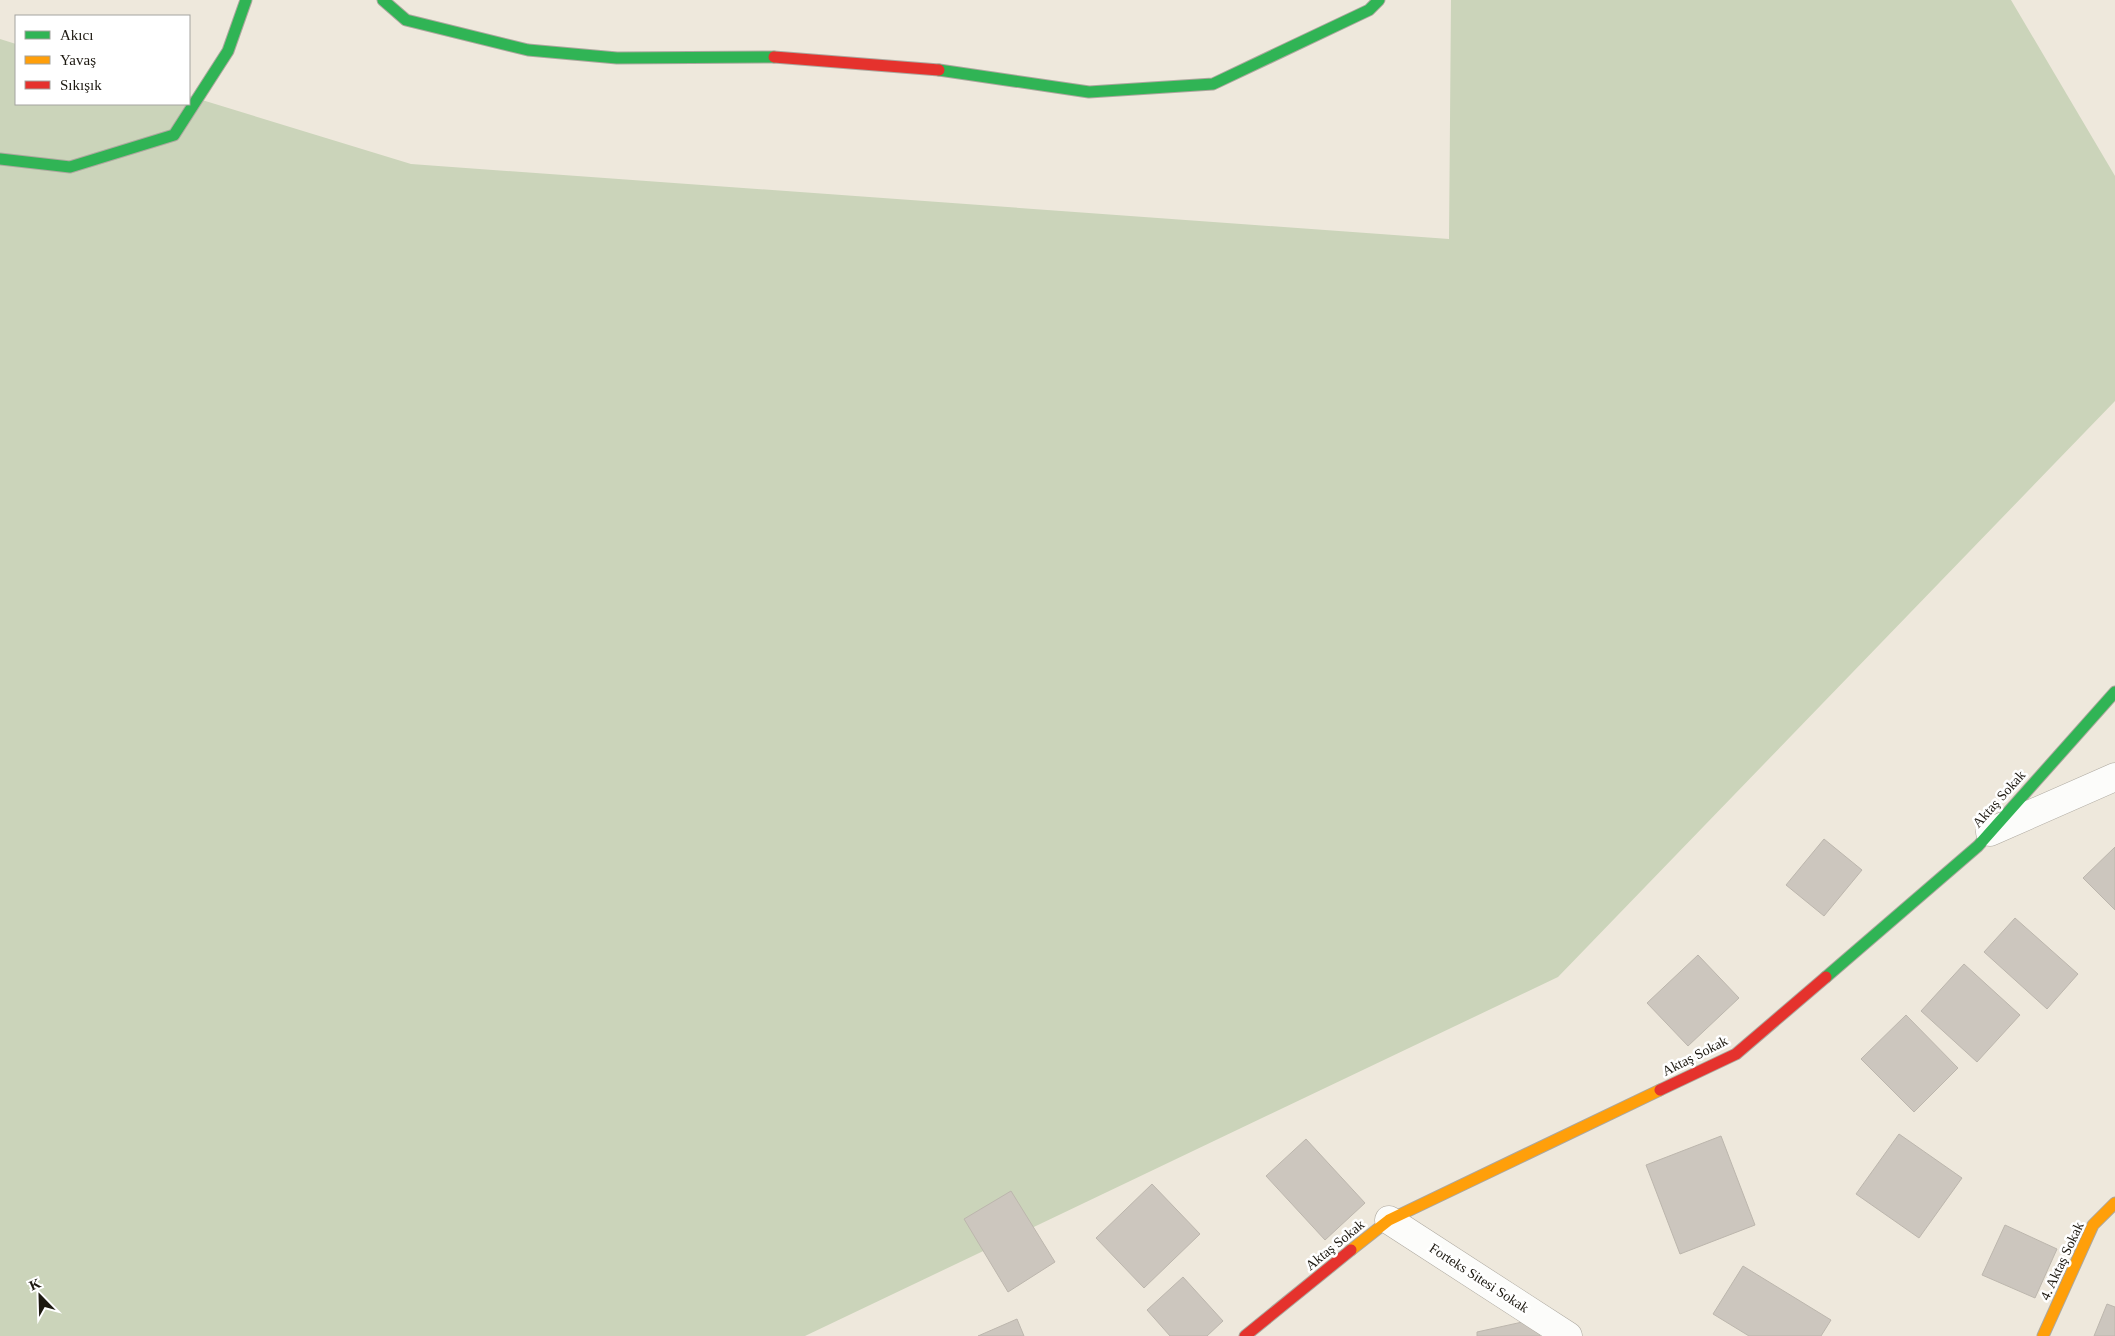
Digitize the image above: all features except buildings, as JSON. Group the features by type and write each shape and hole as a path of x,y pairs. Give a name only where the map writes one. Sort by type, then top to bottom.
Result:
{"street":[{"path":"0,159 70,167 174,135 228,51 246,0"},
{"path":"383,0 406,20 528,50 618,58 763,56 958,71 1089,92 1213,84 1369,10 1379,0"},
{"name":"Aktaş Sokak","path":"1245,1336 1389,1220 1736,1054 1978,846 2115,692"},
{"path":"1990,832 2115,777"},
{"name":"4. Aktaş Sokak","path":"2043,1336 2093,1225 2115,1203"},
{"name":"Forteks Sitesi Sokak","path":"1389,1220 1568,1336"}],"green space":[{"path":"1451,0 2011,0 2115,176 2115,401 1558,977 805,1336 0,1336 0,39 15,44 15,105 190,105 190,96 411,164 1449,239"}],"traffic: fast":[{"path":"0,159 70,167 174,135 228,51 246,0"},
{"path":"383,0 406,20 528,50 617,58 774,57"},
{"path":"939,70 1089,92 1213,84 1369,10 1379,0"},
{"path":"1826,977 1978,846 2115,692"}],"traffic: slow":[{"path":"1351,1250 1389,1220 1660,1090"},
{"path":"2043,1336 2093,1225 2115,1203"}],"traffic: jam":[{"path":"774,57 939,70"},
{"path":"1660,1090 1736,1054 1826,977"},
{"path":"1245,1336 1351,1250"}]}
